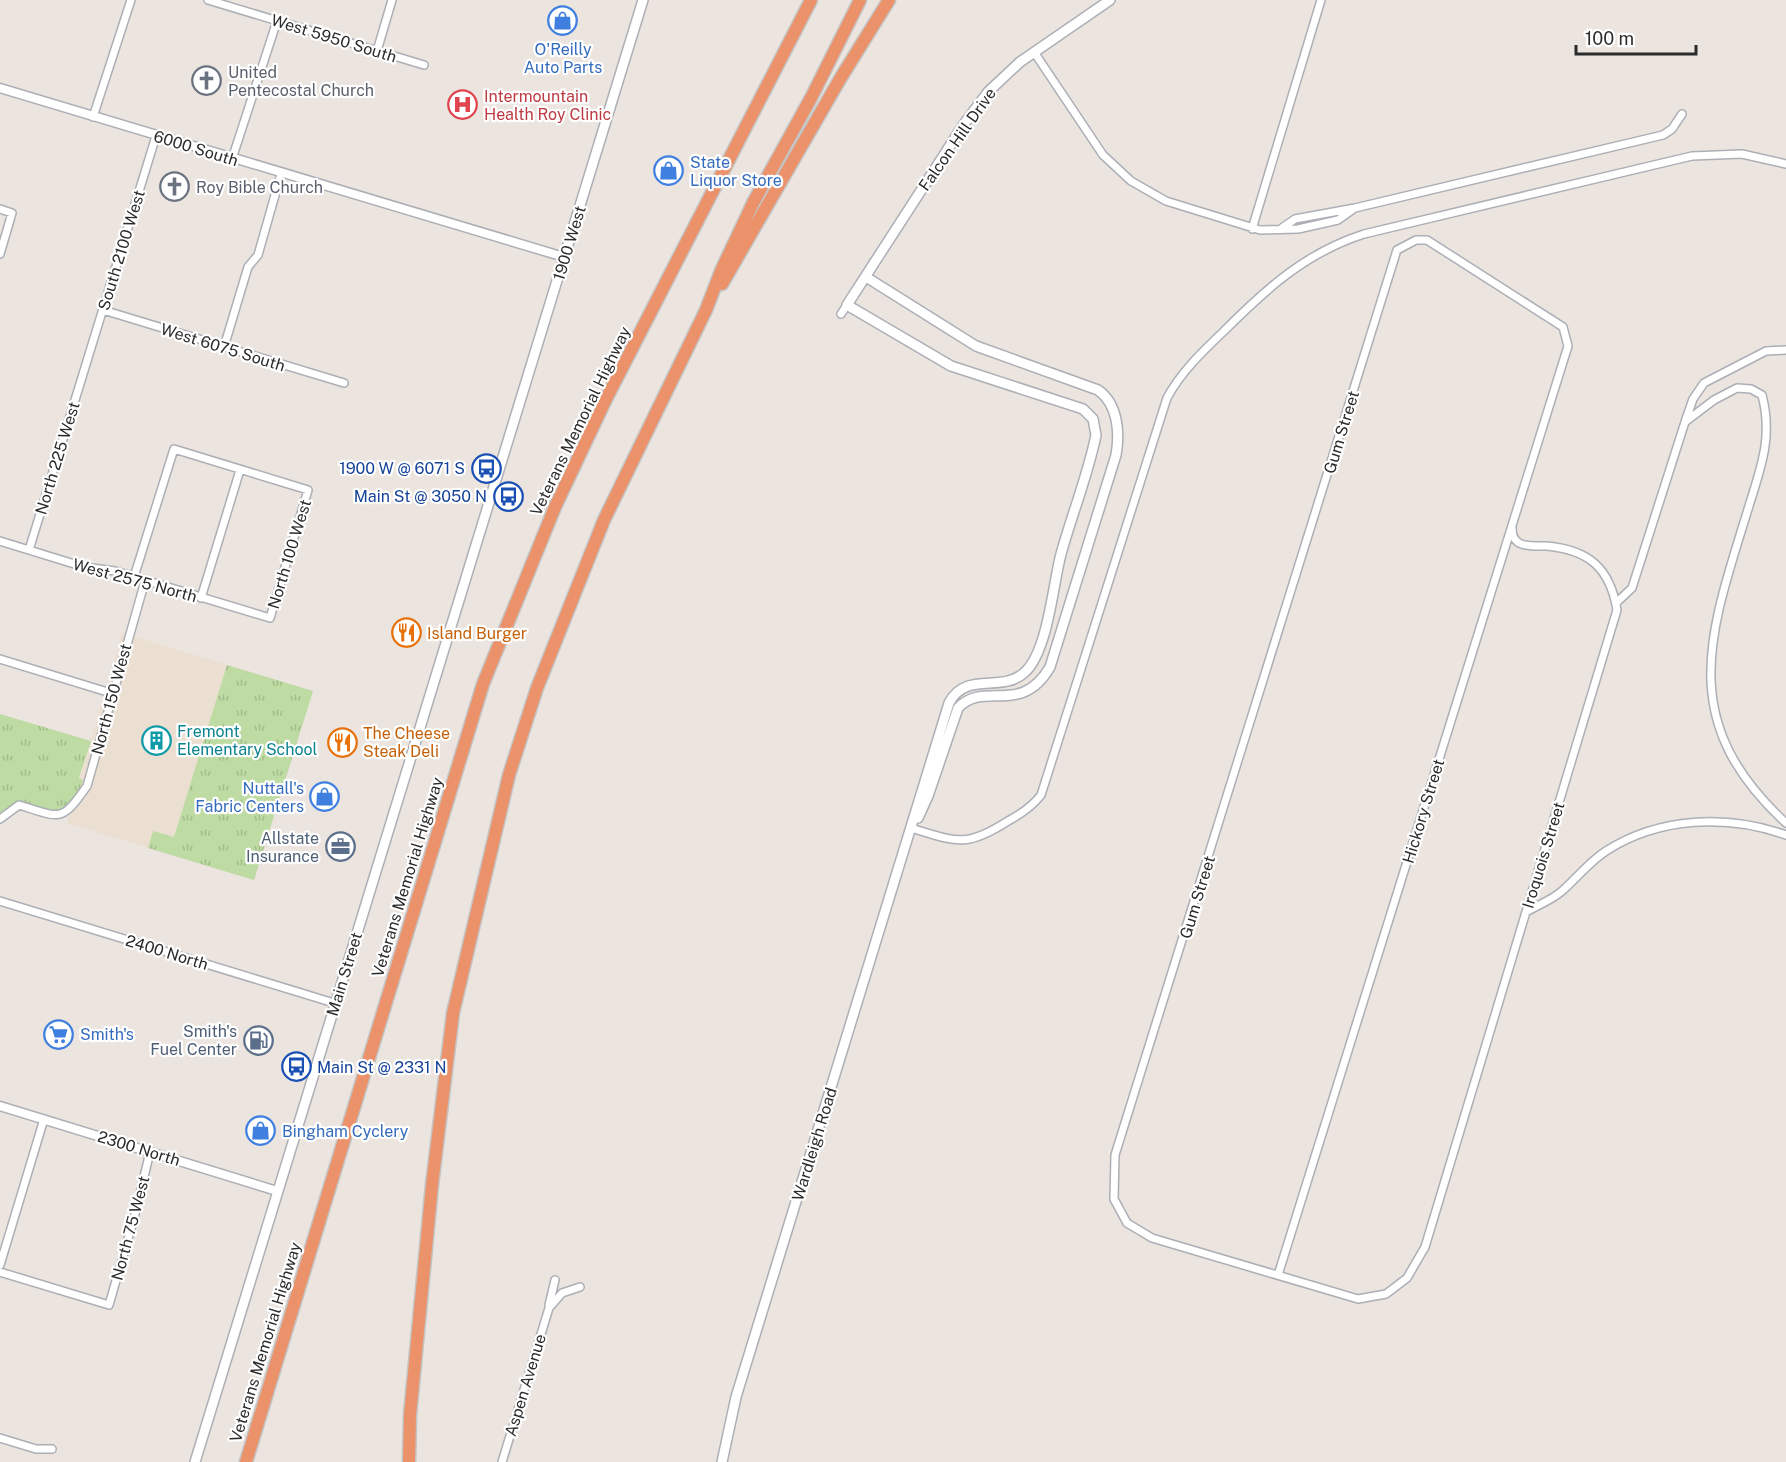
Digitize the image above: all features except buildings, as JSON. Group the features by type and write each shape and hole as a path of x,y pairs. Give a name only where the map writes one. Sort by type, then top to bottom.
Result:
{"highway":[{"name":"Veterans Memorial Highway","path":"246,1462 483,684 555,507 606,399 811,0"},
{"path":"706,310 721,271 753,203 811,98 860,0"},
{"path":"409,1462 410,1415 432,1185 453,1013 506,786 537,688 604,520 706,310 889,0"}],"main road":[{"name":"1900 West","path":"494,486 643,0"},
{"name":"Falcon Hill Drive","path":"847,305 964,124 998,81 1034,52 1110,0"},
{"path":"866,278 976,346 1098,390 1112,406 1118,432 1116,455 1050,668 1042,679 1024,692 1004,698 978,696 967,700 958,708 928,796 911,828"},
{"path":"847,305 951,366 1083,409 1093,419 1096,429 1035,657 1025,672 1014,679 1002,682 972,683 962,688 951,699 911,828"},
{"name":"Main Street","path":"195,1462 494,486"},
{"name":"Wardleigh Road","path":"722,1462 736,1397 911,828"}],"street":[{"path":"93,117 131,0"},
{"name":"West 5950 South","path":"208,0 424,65"},
{"path":"376,51 392,0"},
{"path":"1252,229 1321,0"},
{"path":"232,159 277,21"},
{"path":"1034,52 1095,145 1126,177 1166,201 1252,229 1267,231 1282,228 1298,229 1332,221 1355,208 1662,135 1672,129 1682,114"},
{"name":"6000 South","path":"0,88 564,257"},
{"name":"South 2100 West","path":"86,365 156,136"},
{"path":"911,828 951,840 972,840 1023,812 1041,795 1167,398 1192,363 1285,273 1323,250 1364,234 1692,156 1742,154 1786,164"},
{"path":"224,346 248,267 258,255 281,174"},
{"path":"0,209 12,213 0,254"},
{"name":"Hickory Street","path":"1278,1275 1568,346 1563,327 1427,240 1416,240 1397,250"},
{"name":"Gum Street","path":"1397,250 1115,1155 1114,1198 1127,1223 1152,1238 1358,1299 1386,1294 1407,1278 1425,1247"},
{"name":"Falcon Hill Drive","path":"841,314 847,305"},
{"name":"West 6075 South","path":"103,310 344,383"},
{"path":"1512,527 1513,536 1520,544 1570,548 1591,560 1604,572 1616,603 1632,588 1693,399 1704,383 1766,351 1786,350"},
{"name":"North 225 West","path":"29,550 86,365"},
{"path":"1685,422 1714,400 1737,388 1751,389 1762,396 1767,413 1766,449 1718,606 1712,635 1712,700 1719,732 1733,762 1751,788 1786,823"},
{"path":"134,577 174,449 240,470 201,598"},
{"name":"North 100 West","path":"240,470 308,490 270,618"},
{"name":"West 2575 North","path":"0,541 84,567 134,577 270,618"},
{"name":"North 150 West","path":"0,819 19,805 55,816 68,813 87,786 145,581"},
{"name":"Iroquois Street","path":"1425,1247 1617,610 1616,603"},
{"path":"0,659 114,694"},
{"path":"1526,912 1560,892 1605,851 1659,829 1686,823 1725,820 1786,835"},
{"name":"2400 North","path":"0,900 334,1003"},
{"name":"2300 North","path":"0,1106 277,1191"},
{"path":"0,1264 44,1119"},
{"name":"North 75 West","path":"0,1272 109,1305 150,1152"},
{"name":"Aspen Avenue","path":"502,1462 549,1308 555,1280"},
{"path":"549,1308 562,1293 580,1287"},
{"path":"0,1438 36,1449 52,1449"}],"shaded area":[{"path":"122,633 313,691 254,880 67,823"}],"green space":[{"path":"227,665 313,691 254,880 148,848 153,831 174,837"},
{"path":"0,714 91,741 79,778 83,780 78,793 66,808 51,810 18,802 0,814"}],"place":[{"name":"O'Reilly Auto Parts","path":"563,21"},
{"name":"United Pentecostal Church","path":"207,81"},
{"name":"Intermountain Health Roy Clinic","path":"463,105"},
{"name":"State Liquor Store","path":"669,171"},
{"name":"Roy Bible Church","path":"175,187"},
{"name":"1900 W @ 6071 S","path":"486,468"},
{"name":"Main St @ 3050 N","path":"508,496"},
{"name":"Island Burger","path":"406,633"},
{"name":"Fremont Elementary School","path":"156,740"},
{"name":"The Cheese Steak Deli","path":"342,742"},
{"name":"Nuttall's Fabric Centers","path":"325,797"},
{"name":"Allstate Insurance","path":"340,847"},
{"name":"Smith's","path":"59,1034"},
{"name":"Smith's Fuel Center","path":"258,1040"},
{"name":"Main St @ 2331 N","path":"296,1067"},
{"name":"Bingham Cyclery","path":"261,1131"}]}
